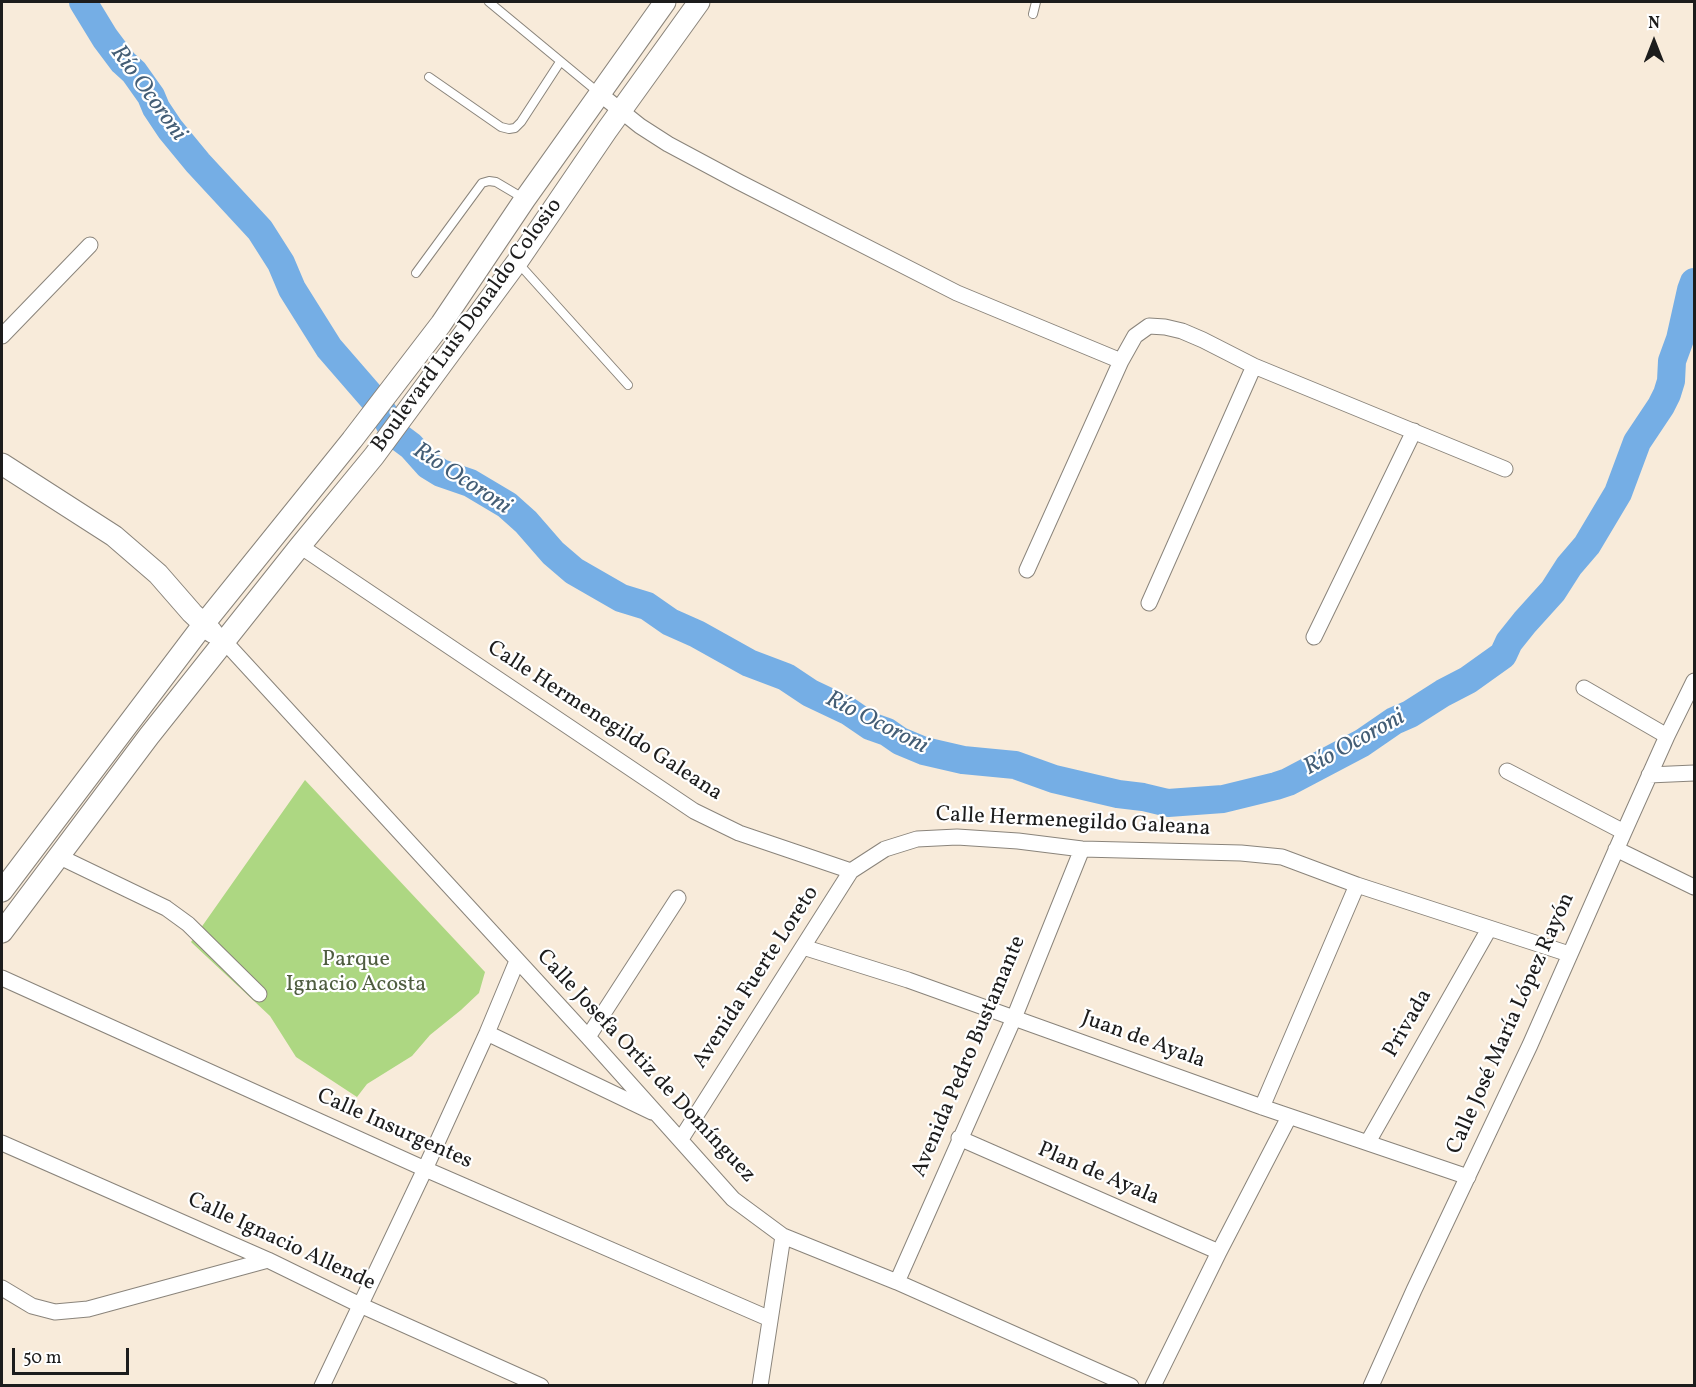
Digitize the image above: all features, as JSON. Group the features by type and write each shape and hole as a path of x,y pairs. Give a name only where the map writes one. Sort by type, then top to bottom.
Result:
{"main road":[{"name":"Boulevard Luis Donaldo Colosio","path":"2,891 203,625 352,440 441,324 525,199 665,2"},
{"name":"Boulevard Luis Donaldo Colosio","path":"2,932 149,736 374,456 461,340 699,2"},
{"path":"2,464 114,536 158,574 203,625 225,642"}],"street":[{"path":"600,94 640,126 668,144 739,182 957,293 1121,361"},
{"path":"2,336 90,245"},
{"path":"1027,570 1121,361 1135,336 1149,326 1165,327 1203,340 1254,366 1505,469"},
{"path":"1149,603 1254,366"},
{"path":"1314,637 1414,431"},
{"name":"Calle Hermenegildo Galeana","path":"300,546 694,811 739,833 851,871 885,849 917,839 957,837 1018,841 1082,849 1282,857 1357,885 1569,954"},
{"name":"Calle Josefa Ortiz de Domínguez","path":"225,642 733,1198 783,1236 897,1282 1131,1386"},
{"name":"Calle José María López Rayón","path":"1371,1386 1530,1045 1667,736 1688,712 1695,681"},
{"path":"1584,688 1667,736"},
{"path":"1507,771 1624,832"},
{"path":"1649,775 1695,773"},
{"name":"Avenida Pedro Bustamante","path":"897,1282 1014,1018 1082,849"},
{"path":"1616,849 1695,887"},
{"path":"58,856 166,908 188,924 259,994"},
{"name":"Avenida Fuerte Loreto","path":"681,1139 851,871"},
{"path":"1262,1107 1357,885"},
{"path":"588,1037 678,898"},
{"name":"Privada","path":"1368,1142 1489,929"},
{"name":"Juan de Ayala","path":"803,947 908,980 1289,1117 1468,1177"},
{"path":"322,1386 425,1169 517,961"},
{"name":"Calle Insurgentes","path":"2,978 425,1169 770,1319"},
{"path":"487,1033 660,1116"},
{"path":"1153,1386 1289,1117"},
{"name":"Plan de Ayala","path":"959,1138 1219,1252"},
{"name":"Calle Ignacio Allende","path":"2,1143 268,1260 360,1305 541,1386"},
{"path":"760,1386 783,1236"},
{"path":"2,1288 32,1306 56,1312 87,1309 268,1260"}],"lane":[{"path":"489,2 600,94"},
{"path":"1033,14 1036,2"},
{"path":"429,77 501,127 509,129 515,128 521,122 560,62"},
{"path":"416,273 482,183 496,182 525,199"},
{"path":"517,262 628,385"}],"green space":[{"name":"Parque Ignacio Acosta","path":"305,780 485,972 479,993 430,1035 412,1056 367,1084 357,1097 296,1057 270,1016 191,942"}],"waterway":[{"name":"Río Ocoroni","path":"83,2 105,38 151,96 170,129 260,230 281,263 292,289 329,348 375,401 395,434 411,446 428,465 441,473 470,483 507,505 526,522 553,553 574,571 621,598 647,606 670,622 749,663 786,677 810,693 848,711 870,726 887,732 900,741 924,751 963,760 1015,765 1054,779 1168,803 1223,799 1288,782 1362,743 1394,721 1468,680 1503,655 1509,642 1553,591 1569,566 1587,545 1618,493 1637,442 1667,394 1671,381 1672,361 1680,339 1694,282"}]}
